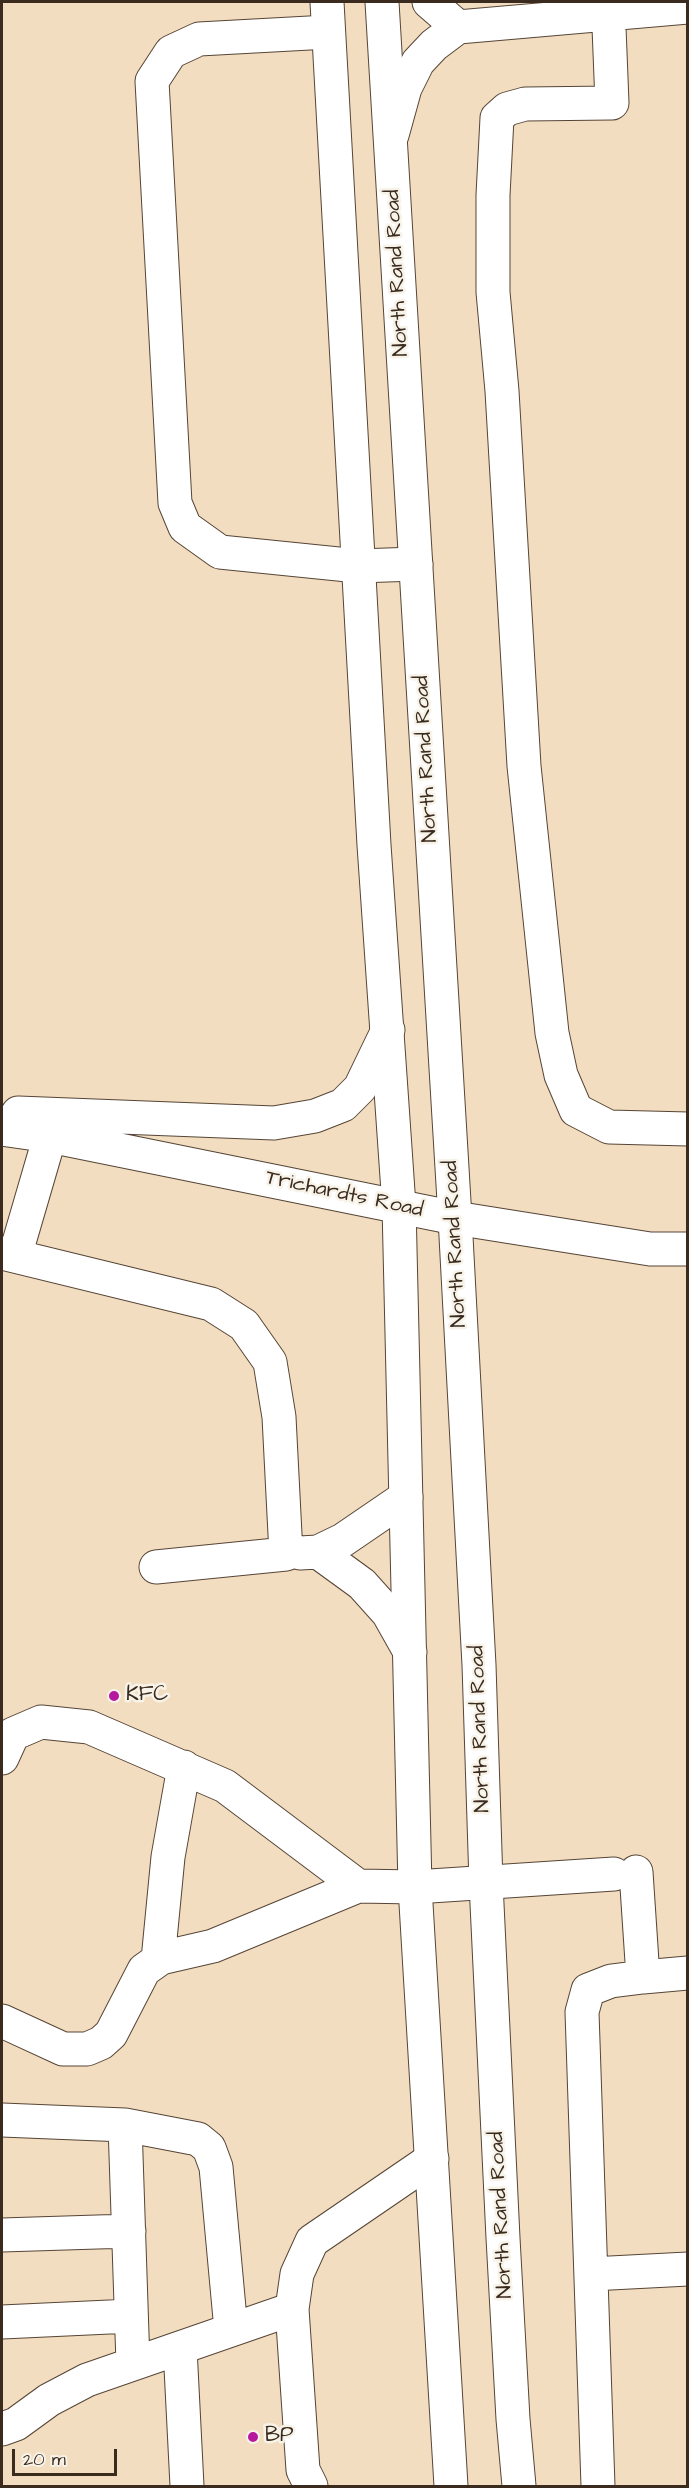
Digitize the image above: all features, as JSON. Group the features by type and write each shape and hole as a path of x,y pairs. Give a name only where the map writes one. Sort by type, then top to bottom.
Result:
{"main road":[{"name":"North Rand Road","path":"382,2 455,1218 479,1665 486,1883 510,2374 519,2487"},
{"path":"429,2 458,27"},
{"path":"390,139 405,88 418,62 434,45 458,27 608,7 687,7"},
{"path":"608,7 612,103 525,104 507,109 496,118 493,195 494,292 524,766 552,1033 561,1075 576,1110 609,1127 687,1129"},
{"path":"416,564 358,566 220,552 185,527 175,503 152,81 171,52 199,39 328,17 358,566 374,856 399,1206 416,1887 451,2487"},
{"path":"2,1112 274,1123 315,1116 343,1105 360,1088 388,1030"},
{"name":"Trichardts Road","path":"2,1129 50,1136 455,1218 650,1249 687,1249"},
{"path":"50,1136 8,1254 212,1304 244,1325 270,1362 279,1417 286,1554"},
{"path":"156,1567 318,1552 343,1540 406,1497"},
{"path":"318,1552 362,1584 388,1613 410,1652"},
{"path":"2,1758 13,1734 40,1722 89,1727 225,1786 358,1886"},
{"path":"158,1960 168,1857 184,1767"},
{"path":"2,2021 63,2049 87,2049 101,2043 111,2034 144,1970 158,1960 213,1946 358,1886 416,1887 625,1873 643,1977"},
{"path":"598,2487 582,2012 588,1990 611,1981 687,1973"},
{"path":"2,2120 126,2125 198,2139 209,2148 216,2167 231,2331"},
{"path":"126,2125 133,2364"},
{"path":"311,2487 303,2470 292,2309 297,2274 312,2241 432,2158"},
{"path":"2,2235 129,2231"},
{"path":"591,2274 687,2269"},
{"path":"2,2429 16,2424 49,2400 87,2380 292,2309"},
{"path":"2,2322 131,2316"},
{"path":"180,2348 187,2487"}],"place":[{"name":"KFC","path":"114,1696"},
{"name":"BP","path":"253,2437"}]}
